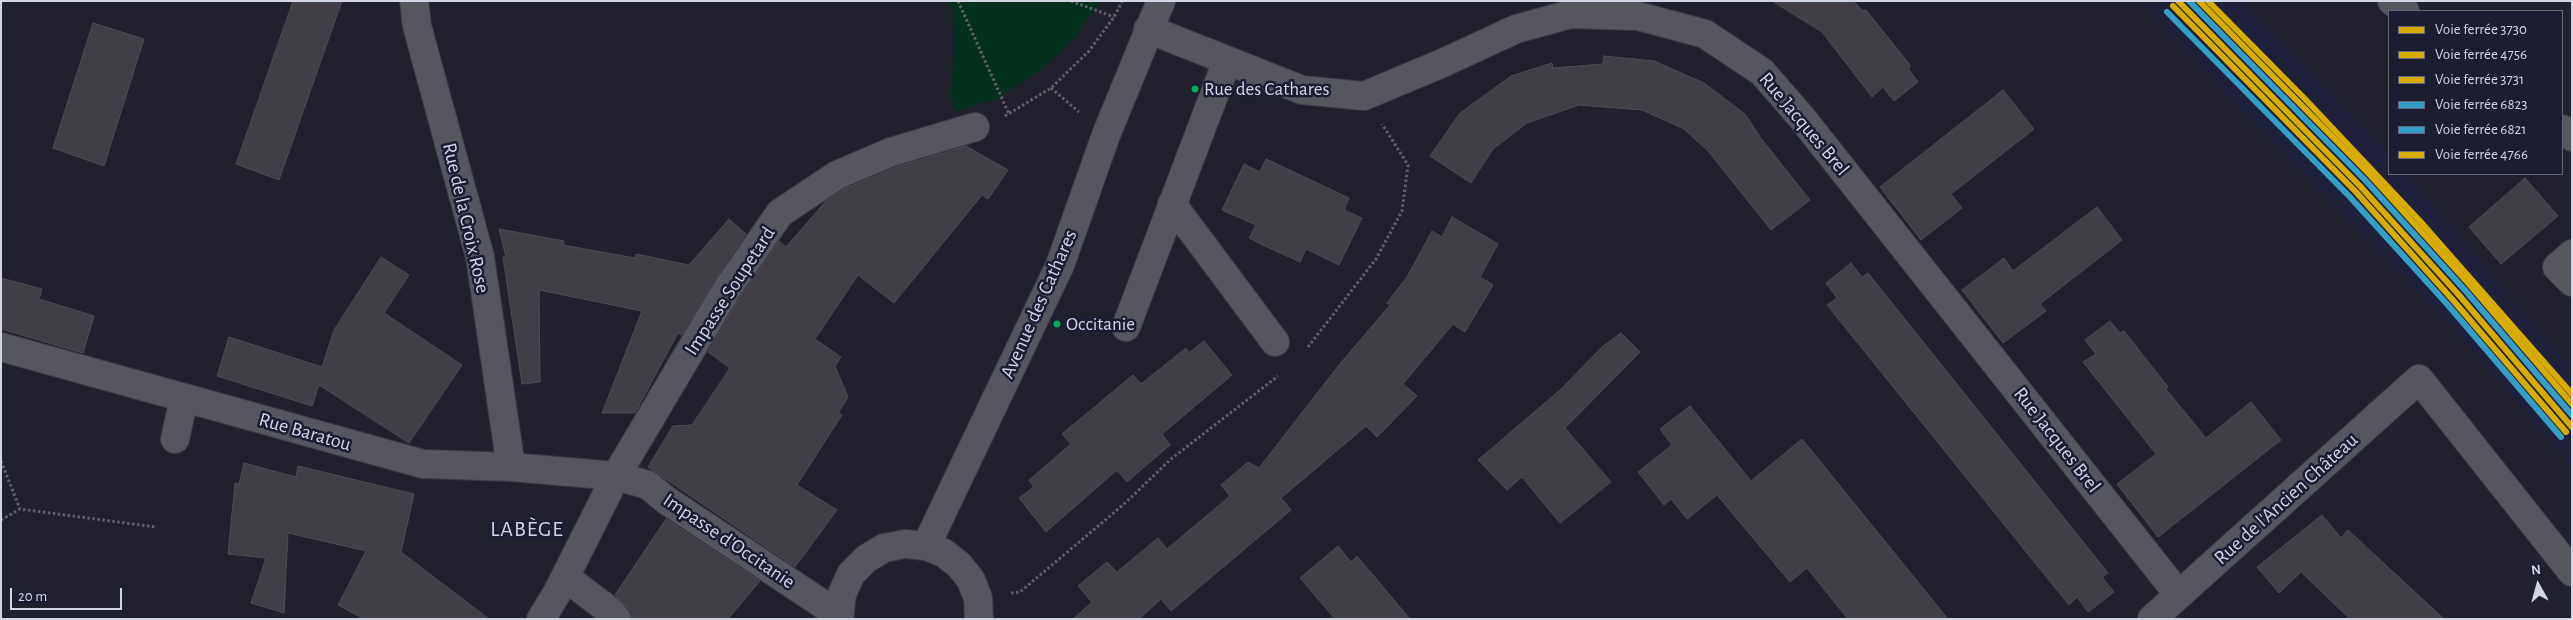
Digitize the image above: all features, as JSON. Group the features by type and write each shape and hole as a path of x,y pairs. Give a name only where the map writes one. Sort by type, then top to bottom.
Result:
{"street":[{"name":"Rue de la Croix Rose","path":"414,1 418,26 480,257 511,467"},
{"name":"Avenue des Cathares","path":"926,546 1060,265 1106,136 1161,1"},
{"path":"2392,1 2404,10"},
{"name":"Rue Jacques Brel","path":"1148,29 1302,90 1364,96 1445,62 1516,29 1571,14 1638,16 1705,34 1762,72 1802,118 2179,596"},
{"path":"1126,327 1227,61"},
{"name":"Impasse Soupetard","path":"616,476 727,289 780,213 837,175 890,152 975,127"},
{"path":"1172,204 1276,342"},
{"path":"2572,254 2557,267 2572,282"},
{"name":"Rue Baratou","path":"1,347 423,464 511,467 616,476"},
{"name":"Rue de l'Ancien Château","path":"2152,619 2419,379 2572,572"},
{"path":"175,439 184,398"},
{"path":"541,619 616,476"},
{"name":"Impasse d'Occitanie","path":"616,476 648,484 666,500 839,617"},
{"path":"839,617 845,587 851,574 866,559 884,548 905,544 926,546 944,553 959,565 971,580 979,608"},
{"path":"564,578 610,611 617,619"}],"path":[{"path":"958,1 1010,115"},
{"path":"1071,1 1114,16"},
{"path":"975,127 1010,115 1051,88 1089,51 1114,16 1122,1"},
{"path":"1305,351 1376,259 1402,211 1408,165 1364,96"},
{"path":"979,608 1020,592 1123,505 1171,459 1285,370"},
{"path":"1,461 20,509"},
{"path":"1,520 20,509 156,527"}],"shaded area":[{"path":"2137,1 2241,1 2388,153 2388,175 2407,175 2572,369 2572,467 2476,353"}],"green space":[{"path":"946,1 1101,1 1075,38 1043,68 997,99 956,111 949,95 956,49 953,10"}],"building":[{"path":"293,1 342,1 279,180 236,164"},
{"path":"1772,1 1853,1 1863,11 1866,10 1911,66 1908,68 1918,82 1894,101 1883,87 1872,97 1822,32"},
{"path":"93,23 144,39 104,166 53,148"},
{"path":"1604,56 1654,61 1704,83 1745,114 1760,137 1810,200 1771,230 1709,152 1684,129 1642,110 1579,105 1527,123 1493,149 1471,183 1430,156 1460,113 1511,76 1552,63 1553,68 1603,64"},
{"path":"2003,90 2034,129 1951,194 1962,208 1921,240 1880,187"},
{"path":"966,146 1008,170 988,199 982,195 894,303 858,275 815,339 841,357 835,366 848,397 838,413 842,415 797,485 837,510 795,567 648,467 673,426 692,425 730,368 708,352 740,297 779,241 786,247 826,201 844,189 896,167"},
{"path":"1266,159 1349,198 1344,210 1362,218 1339,265 1306,249 1300,262 1265,246 1249,238 1256,225 1222,210 1244,164 1260,172"},
{"path":"2525,178 2558,216 2501,264 2469,227"},
{"path":"2097,207 2122,240 2040,304 2046,311 2003,343 1962,290 2004,258 2013,271"},
{"path":"1452,217 1498,244 1480,277 1493,285 1465,332 1453,324 1403,384 1417,396 1377,437 1366,426 1281,498 1291,510 1171,611 1161,599 1139,619 1073,619 1092,602 1078,586 1107,562 1117,572 1158,538 1167,549 1230,496 1221,485 1248,462 1259,468 1339,365 1390,305 1387,303 1407,277 1432,231 1442,237"},
{"path":"729,219 746,234 714,281 682,335 678,333 635,413 602,413 642,311 539,290 540,382 522,384 503,257 506,257 499,229 564,241 563,245 635,258 636,254 689,265"},
{"path":"381,257 409,275 384,313 462,365 409,443 319,385 312,406 217,376 229,337 322,367 334,330"},
{"path":"1851,263 1862,277 1868,273 2108,573 2102,577 2114,592 2088,612 2077,597 2069,605 1827,305 1837,298 1826,283"},
{"path":"1,278 42,289 39,299 94,316 83,353 1,329"},
{"path":"2110,321 2120,333 2124,331 2168,387 2166,389 2206,438 2251,402 2281,440 2158,537 2117,484 2156,454 2083,362 2096,354 2085,340"},
{"path":"1621,333 1640,352 1565,428 1611,482 1560,523 1522,477 1507,490 1478,460 1560,390 1602,347"},
{"path":"1204,341 1232,375 1162,434 1170,445 1127,482 1117,470 1046,532 1019,498 1034,487 1029,480 1071,444 1062,434 1133,375 1141,384 1186,348 1189,353"},
{"path":"1690,406 1751,481 1802,439 1948,619 1848,619 1807,568 1790,582 1717,495 1687,519 1671,499 1664,505 1638,472 1672,445 1660,429"},
{"path":"244,463 296,477 298,466 414,494 401,552 489,619 364,619 338,605 366,551 288,533 284,613 251,603 266,558 228,554 235,483 239,484"},
{"path":"2322,515 2341,538 2348,530 2444,619 2350,619 2301,572 2279,593 2257,567"},
{"path":"666,519 760,581 728,619 632,619 629,609 615,595"},
{"path":"1338,546 1351,562 1357,556 1410,619 1335,619 1300,578"}],"rail line":[{"name":"3730","path":"2178,1 2360,186 2458,294 2572,427"},
{"name":"6823","path":"2189,1 2366,181 2464,289 2572,415"},
{"name":"4766","path":"2199,1 2371,176 2469,284 2572,404"},
{"name":"3731","path":"2208,1 2305,99 2419,220 2572,394"},
{"name":"4756","path":"2173,6 2355,191 2452,299 2566,432"},
{"name":"6821","path":"2167,12 2349,196 2447,304 2561,437"}],"place":[{"name":"Rue des Cathares","path":"1195,89"},
{"name":"Occitanie","path":"1057,324"}],"district":[{"name":"LABÈGE","path":"527,529"}]}
